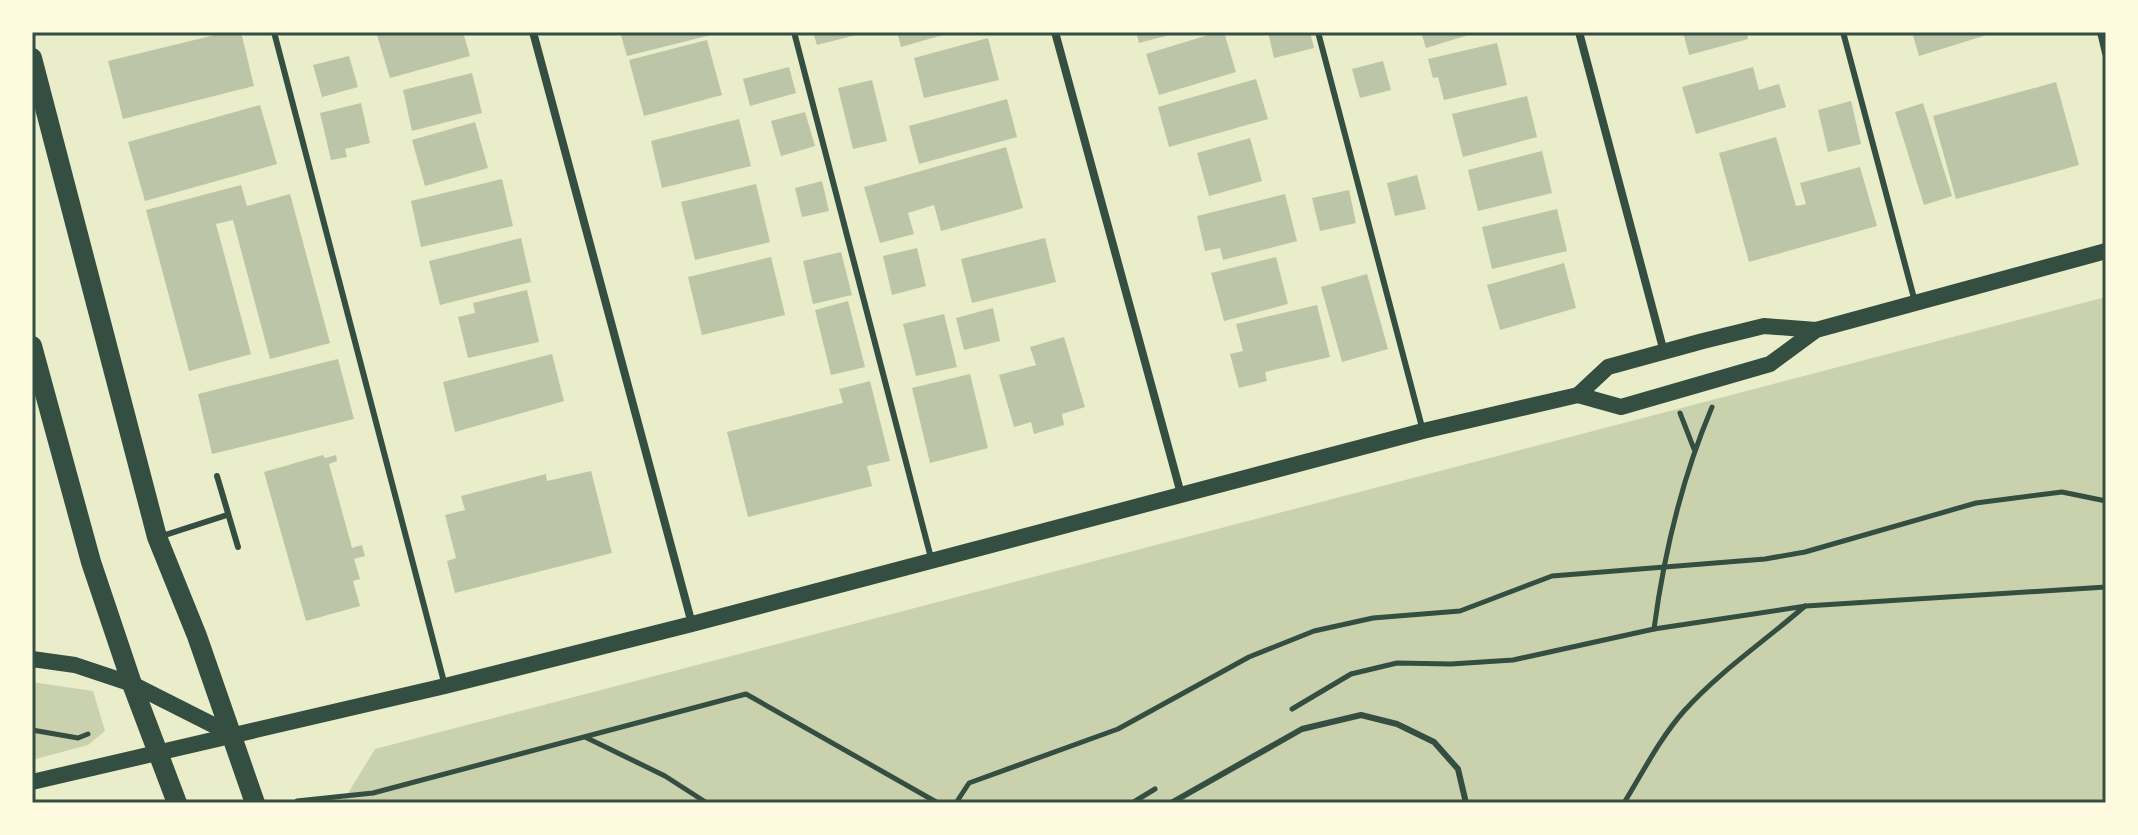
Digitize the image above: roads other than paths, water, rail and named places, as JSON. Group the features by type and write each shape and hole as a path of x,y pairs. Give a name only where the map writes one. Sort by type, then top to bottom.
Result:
{"main road":[{"path":"32,58 157,537 233,735 255,803"},
{"path":"1578,395 1608,367 1764,326 1816,330 2106,251"},
{"path":"32,782 445,686 692,624 1423,431 1578,395 1621,407 1770,364 1816,330"},
{"path":"32,346 91,562 177,803"},
{"path":"32,659 75,665 132,684 233,735"}],"street":[{"path":"533,32 692,624"},
{"path":"1055,32 1181,496"},
{"path":"1579,32 1664,353"},
{"path":"2101,32 2106,53"}],"lane":[{"path":"274,32 445,686"},
{"path":"794,32 932,562"},
{"path":"1318,32 1423,431"},
{"path":"1843,32 1915,302"},
{"path":"217,476 238,547"},
{"path":"157,537 227,515"},
{"path":"1171,803 1302,729 1361,715 1397,724 1434,742 1458,769 1466,803"}]}
